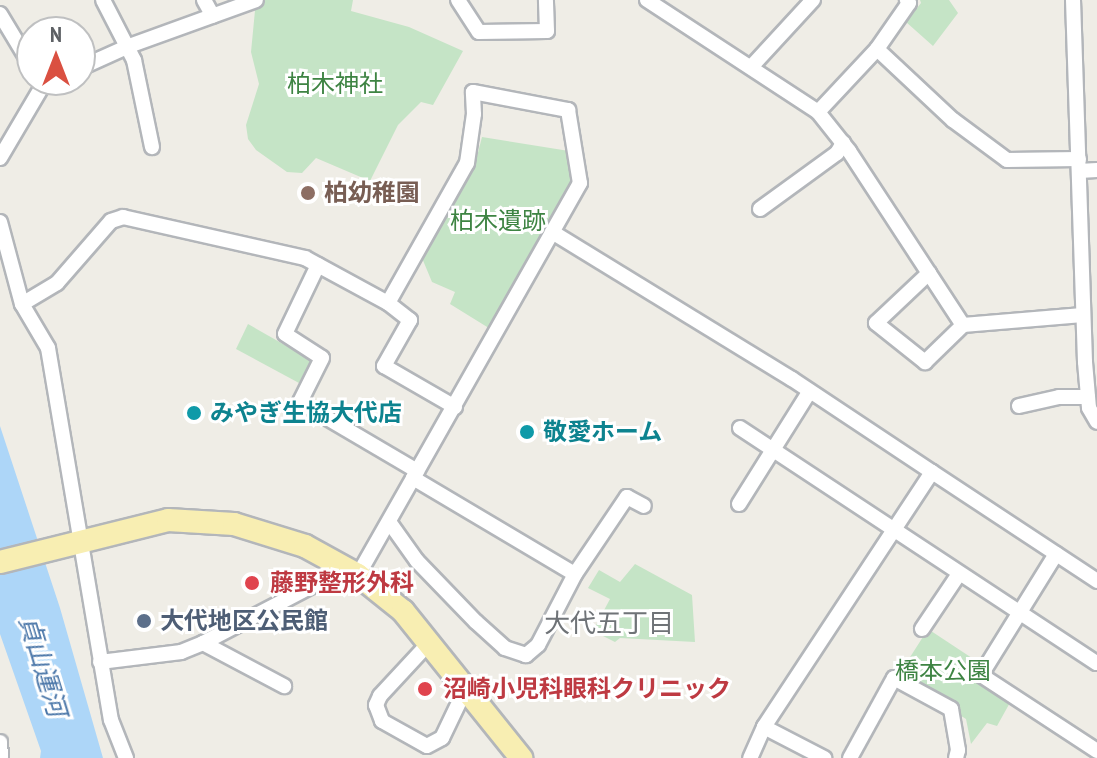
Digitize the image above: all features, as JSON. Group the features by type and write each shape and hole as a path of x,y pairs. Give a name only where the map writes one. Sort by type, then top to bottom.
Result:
{"main road":[{"path":"0,562 146,523 209,520 273,534 336,562 390,598 521,758"}],"street":[{"path":"103,0 129,46 152,147"},
{"path":"204,0 213,16"},
{"path":"96,61 256,0"},
{"path":"458,0 479,32 547,31 546,0"},
{"path":"752,66 813,0"},
{"path":"818,112 877,49 909,3 907,0"},
{"path":"1073,0 1083,315 1089,408 1097,422"},
{"path":"651,2 818,112 843,143 963,325"},
{"path":"0,14 16,40"},
{"path":"877,49 953,120 1007,160 1079,165 1097,170"},
{"path":"358,575 580,183 568,110 473,92 474,114 467,163 388,303"},
{"path":"0,158 38,96"},
{"path":"760,209 837,153 843,143"},
{"path":"22,304 57,283 111,221 123,217 194,231 305,258 388,303 410,320 384,366 455,407"},
{"path":"0,222 22,304 48,348 111,720 126,758"},
{"path":"552,232 810,391 1097,581"},
{"path":"318,265 285,334 322,358 300,402 575,574"},
{"path":"929,273 876,323 925,362 963,325 1083,315"},
{"path":"739,504 810,391"},
{"path":"1019,406 1059,397 1088,397"},
{"path":"740,428 1097,663"},
{"path":"750,758 764,727 932,472"},
{"path":"390,523 417,561 476,622 505,648 526,655 538,645 575,574 627,497 644,506"},
{"path":"1056,554 981,675 1097,751"},
{"path":"100,662 181,652 203,643 316,584 328,576 336,562"},
{"path":"922,629 959,574"},
{"path":"203,643 284,686"},
{"path":"429,643 380,696 376,705 382,721 427,746 442,738 466,688"},
{"path":"850,758 894,678 951,709 958,750 956,758"},
{"path":"764,727 824,758"},
{"path":"0,742 1,758"}],"green space":[{"name":"柏木神社","path":"256,0 353,0 351,11 409,27 463,51 433,105 421,102 398,125 370,181 316,158 302,173 287,172 256,150 248,139 246,125 259,84 251,52"},
{"path":"920,0 949,0 958,13 933,46 906,22 921,3"},
{"name":"柏木遺跡","path":"482,137 569,151 573,183 492,330 450,304 455,292 432,282 422,258 474,168"},
{"path":"248,324 311,360 299,383 236,349"},
{"path":"635,564 692,595 695,642 620,638 615,642 593,631 610,599 588,588 599,570 620,582"},
{"name":"橋本公園","path":"928,629 978,662 974,671 978,677 1012,699 997,726 987,723 971,744 966,719 898,676"}],"water":[{"name":"貞山運河","path":"0,426 60,608 103,758 40,758 41,751 0,634"}],"place":[{"name":"柏幼稚園","path":"308,193"},
{"name":"みやぎ生協大代店","path":"194,413"},
{"name":"敬愛ホーム","path":"527,432"},
{"name":"藤野整形外科","path":"252,583"},
{"name":"大代地区公民館","path":"144,621"},
{"name":"沼崎小児科眼科クリニック","path":"425,689"}],"district":[{"name":"大代五丁目","path":"609,623"}]}
